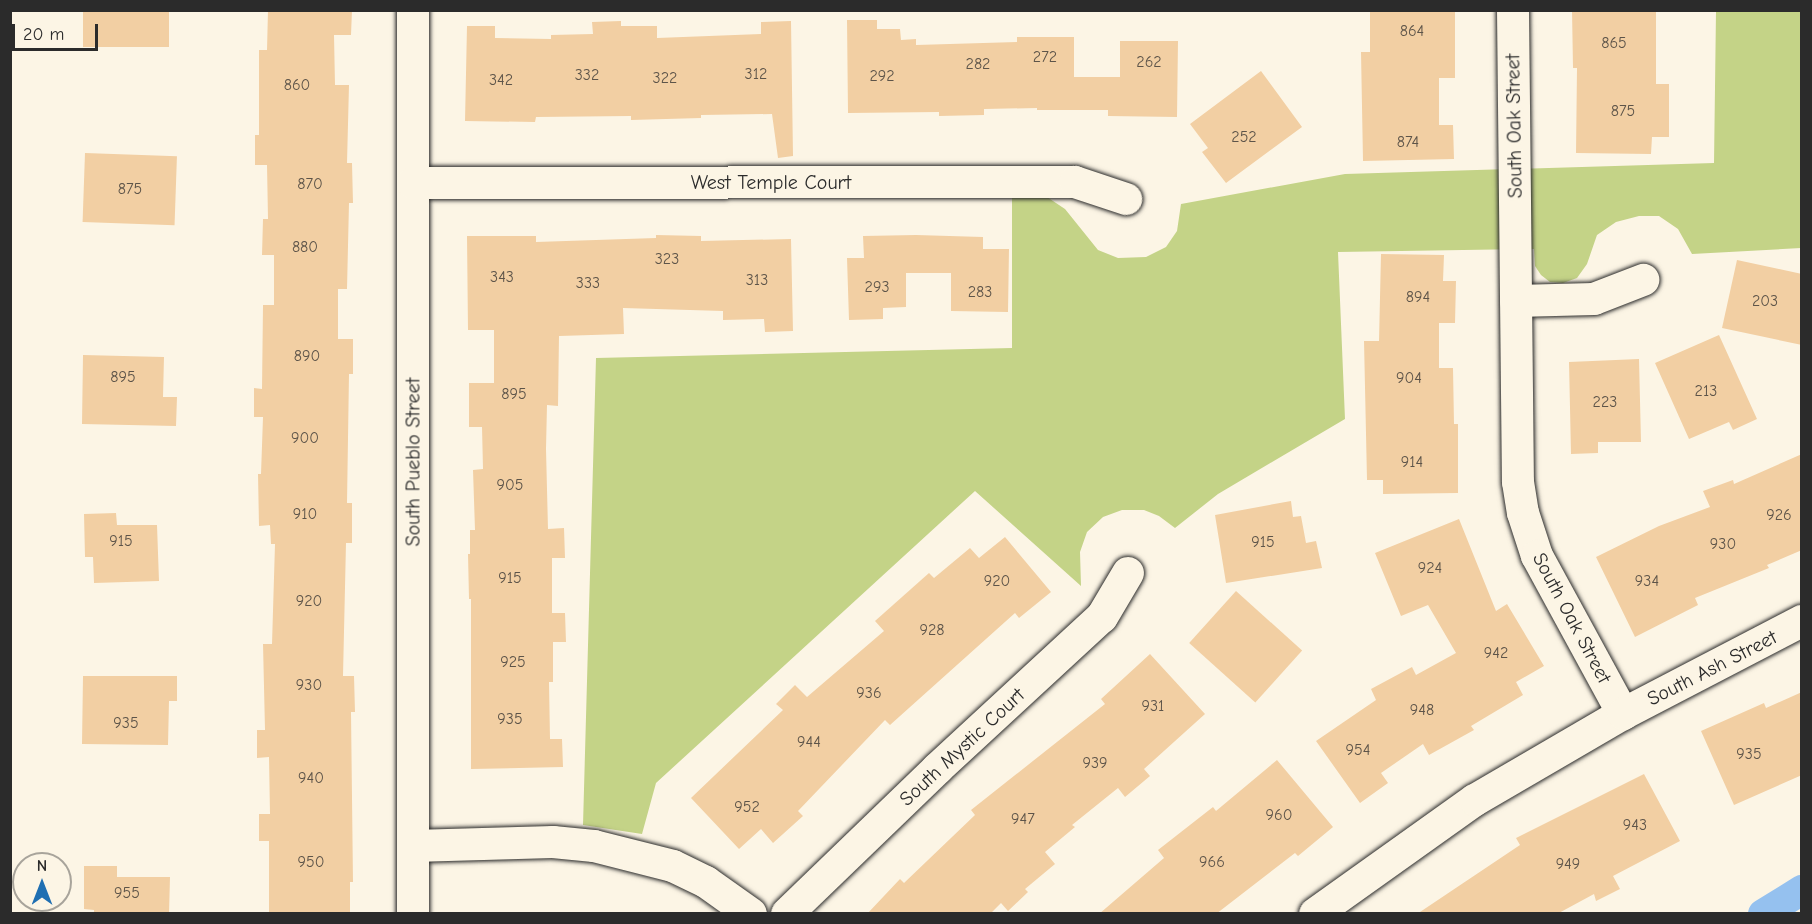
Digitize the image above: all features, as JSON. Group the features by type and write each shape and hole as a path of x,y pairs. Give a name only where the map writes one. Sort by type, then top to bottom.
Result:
{"street":[{"name":"South Pueblo Street","path":"412,10 413,914"},
{"name":"South Oak Street","path":"1513,10 1518,482 1523,513 1537,556 1623,714"},
{"name":"West Temple Court","path":"413,183 1075,182 1126,200"},
{"path":"1516,301 1594,299 1643,280"},
{"name":"South Mystic Court","path":"787,914 937,769 1102,617 1128,573"},
{"name":"South Ash Street","path":"1623,714 1802,621"},
{"path":"1315,914 1474,800 1623,714"},
{"path":"413,846 553,842 594,846 673,866 706,882 751,914"}],"green space":[{"path":"1716,11 1801,11 1801,248 1692,254 1678,229 1659,216 1639,216 1616,222 1597,235 1587,264 1577,278 1563,283 1550,282 1541,275 1535,266 1534,249 1338,252 1345,419 1218,494 1175,528 1159,516 1144,510 1122,510 1103,517 1087,532 1080,552 1081,586 975,491 656,783 642,834 583,825 596,358 1012,348 1012,195 1047,197 1065,209 1098,250 1118,258 1146,257 1166,247 1177,231 1181,204 1345,174 1714,163"}],"building":[{"path":"83,10 169,10 169,47 83,47"},
{"path":"268,10 352,10 351,35 334,35 335,85 349,85 347,163 352,163 353,203 349,203 347,289 338,289 338,339 353,339 353,374 349,374 347,503 352,503 352,543 346,543 343,676 354,676 355,712 351,712 353,882 350,882 350,914 269,914 269,841 259,841 259,814 270,814 269,757 257,758 257,730 265,730 263,644 272,644 275,544 271,544 270,525 259,526 258,474 261,474 263,417 254,417 254,388 262,389 263,305 274,305 274,255 262,255 263,219 268,219 267,165 255,165 255,135 259,135 259,50 267,50"},
{"path":"1370,10 1455,10 1455,78 1439,78 1439,125 1453,125 1454,159 1363,161 1361,52 1370,52"},
{"path":"1572,10 1656,10 1656,84 1669,84 1669,137 1652,137 1651,154 1576,153 1577,68 1573,68"},
{"path":"847,20 877,20 877,29 900,29 901,40 916,39 916,45 1017,42 1017,37 1074,37 1074,77 1120,77 1120,41 1178,41 1177,117 1108,116 1108,110 1037,110 1037,108 984,109 984,115 939,116 939,112 848,113"},
{"path":"621,21 621,26 657,26 657,38 761,34 761,22 791,21 793,156 778,158 772,114 701,115 701,118 631,120 631,116 536,117 535,122 465,121 467,26 495,26 495,38 551,39 551,35 593,34 592,22"},
{"path":"1261,71 1302,127 1226,183 1202,152 1208,148 1190,124"},
{"path":"85,153 177,156 175,225 83,222"},
{"path":"656,235 701,236 701,241 791,239 793,331 765,332 764,319 723,320 723,311 623,308 624,334 559,336 558,406 547,405 546,449 548,529 564,528 565,558 552,558 552,613 565,613 566,642 553,642 553,682 549,682 550,739 562,739 563,767 471,769 471,599 469,599 468,554 470,554 470,530 475,530 473,470 483,469 482,427 469,427 469,383 494,383 494,330 468,330 467,236 536,236 536,242 656,238"},
{"path":"863,236 983,237 983,249 1009,249 1008,312 951,311 951,273 906,273 906,307 883,308 883,319 849,320 847,258 864,258"},
{"path":"1381,254 1444,255 1443,281 1456,281 1455,323 1439,323 1439,368 1453,368 1454,424 1458,424 1458,493 1383,494 1383,480 1367,480 1364,341 1379,341"},
{"path":"1737,260 1802,274 1802,345 1722,328"},
{"path":"1719,335 1757,419 1733,430 1729,422 1689,439 1655,363"},
{"path":"83,355 164,357 163,397 177,397 176,426 82,424"},
{"path":"1639,359 1641,442 1598,442 1598,453 1571,454 1569,362"},
{"path":"1802,454 1802,550 1767,565 1769,568 1695,598 1698,605 1635,637 1596,557 1659,526 1710,507 1703,491 1733,480 1734,484"},
{"path":"1291,501 1293,517 1301,516 1306,543 1316,541 1322,568 1226,583 1215,515"},
{"path":"116,513 117,525 157,525 159,581 94,583 93,557 85,557 84,514"},
{"path":"1459,519 1496,611 1507,604 1544,666 1516,682 1523,695 1471,726 1474,730 1429,755 1423,744 1381,773 1388,783 1360,803 1316,741 1376,700 1371,689 1412,667 1416,675 1456,653 1428,605 1401,616 1375,553"},
{"path":"1005,537 1051,592 1019,618 1015,613 890,725 885,720 798,811 803,816 773,843 761,829 739,849 691,798 783,710 776,704 795,685 807,697 884,631 875,621 929,573 934,578 970,548 979,558"},
{"path":"1236,591 1302,651 1255,703 1189,643"},
{"path":"1150,654 1205,714 1144,769 1150,776 1125,797 1118,788 1072,825 1075,827 1045,852 1055,864 1025,889 1028,892 1008,911 1001,903 990,914 867,914 900,879 904,883 975,815 971,810 1105,704 1101,699"},
{"path":"83,676 177,676 177,701 169,701 168,745 82,744"},
{"path":"1802,692 1802,775 1734,805 1701,731 1764,703 1766,708"},
{"path":"1277,760 1333,827 1298,856 1295,853 1216,914 1099,914 1164,858 1158,850 1213,807 1216,811"},
{"path":"1644,774 1680,841 1613,876 1620,889 1596,901 1594,894 1557,914 1417,914 1520,845 1516,838"},
{"path":"84,866 117,866 117,877 170,877 169,914 94,914 94,910 84,909"}],"waterway":[{"path":"1763,914 1802,890"}]}
